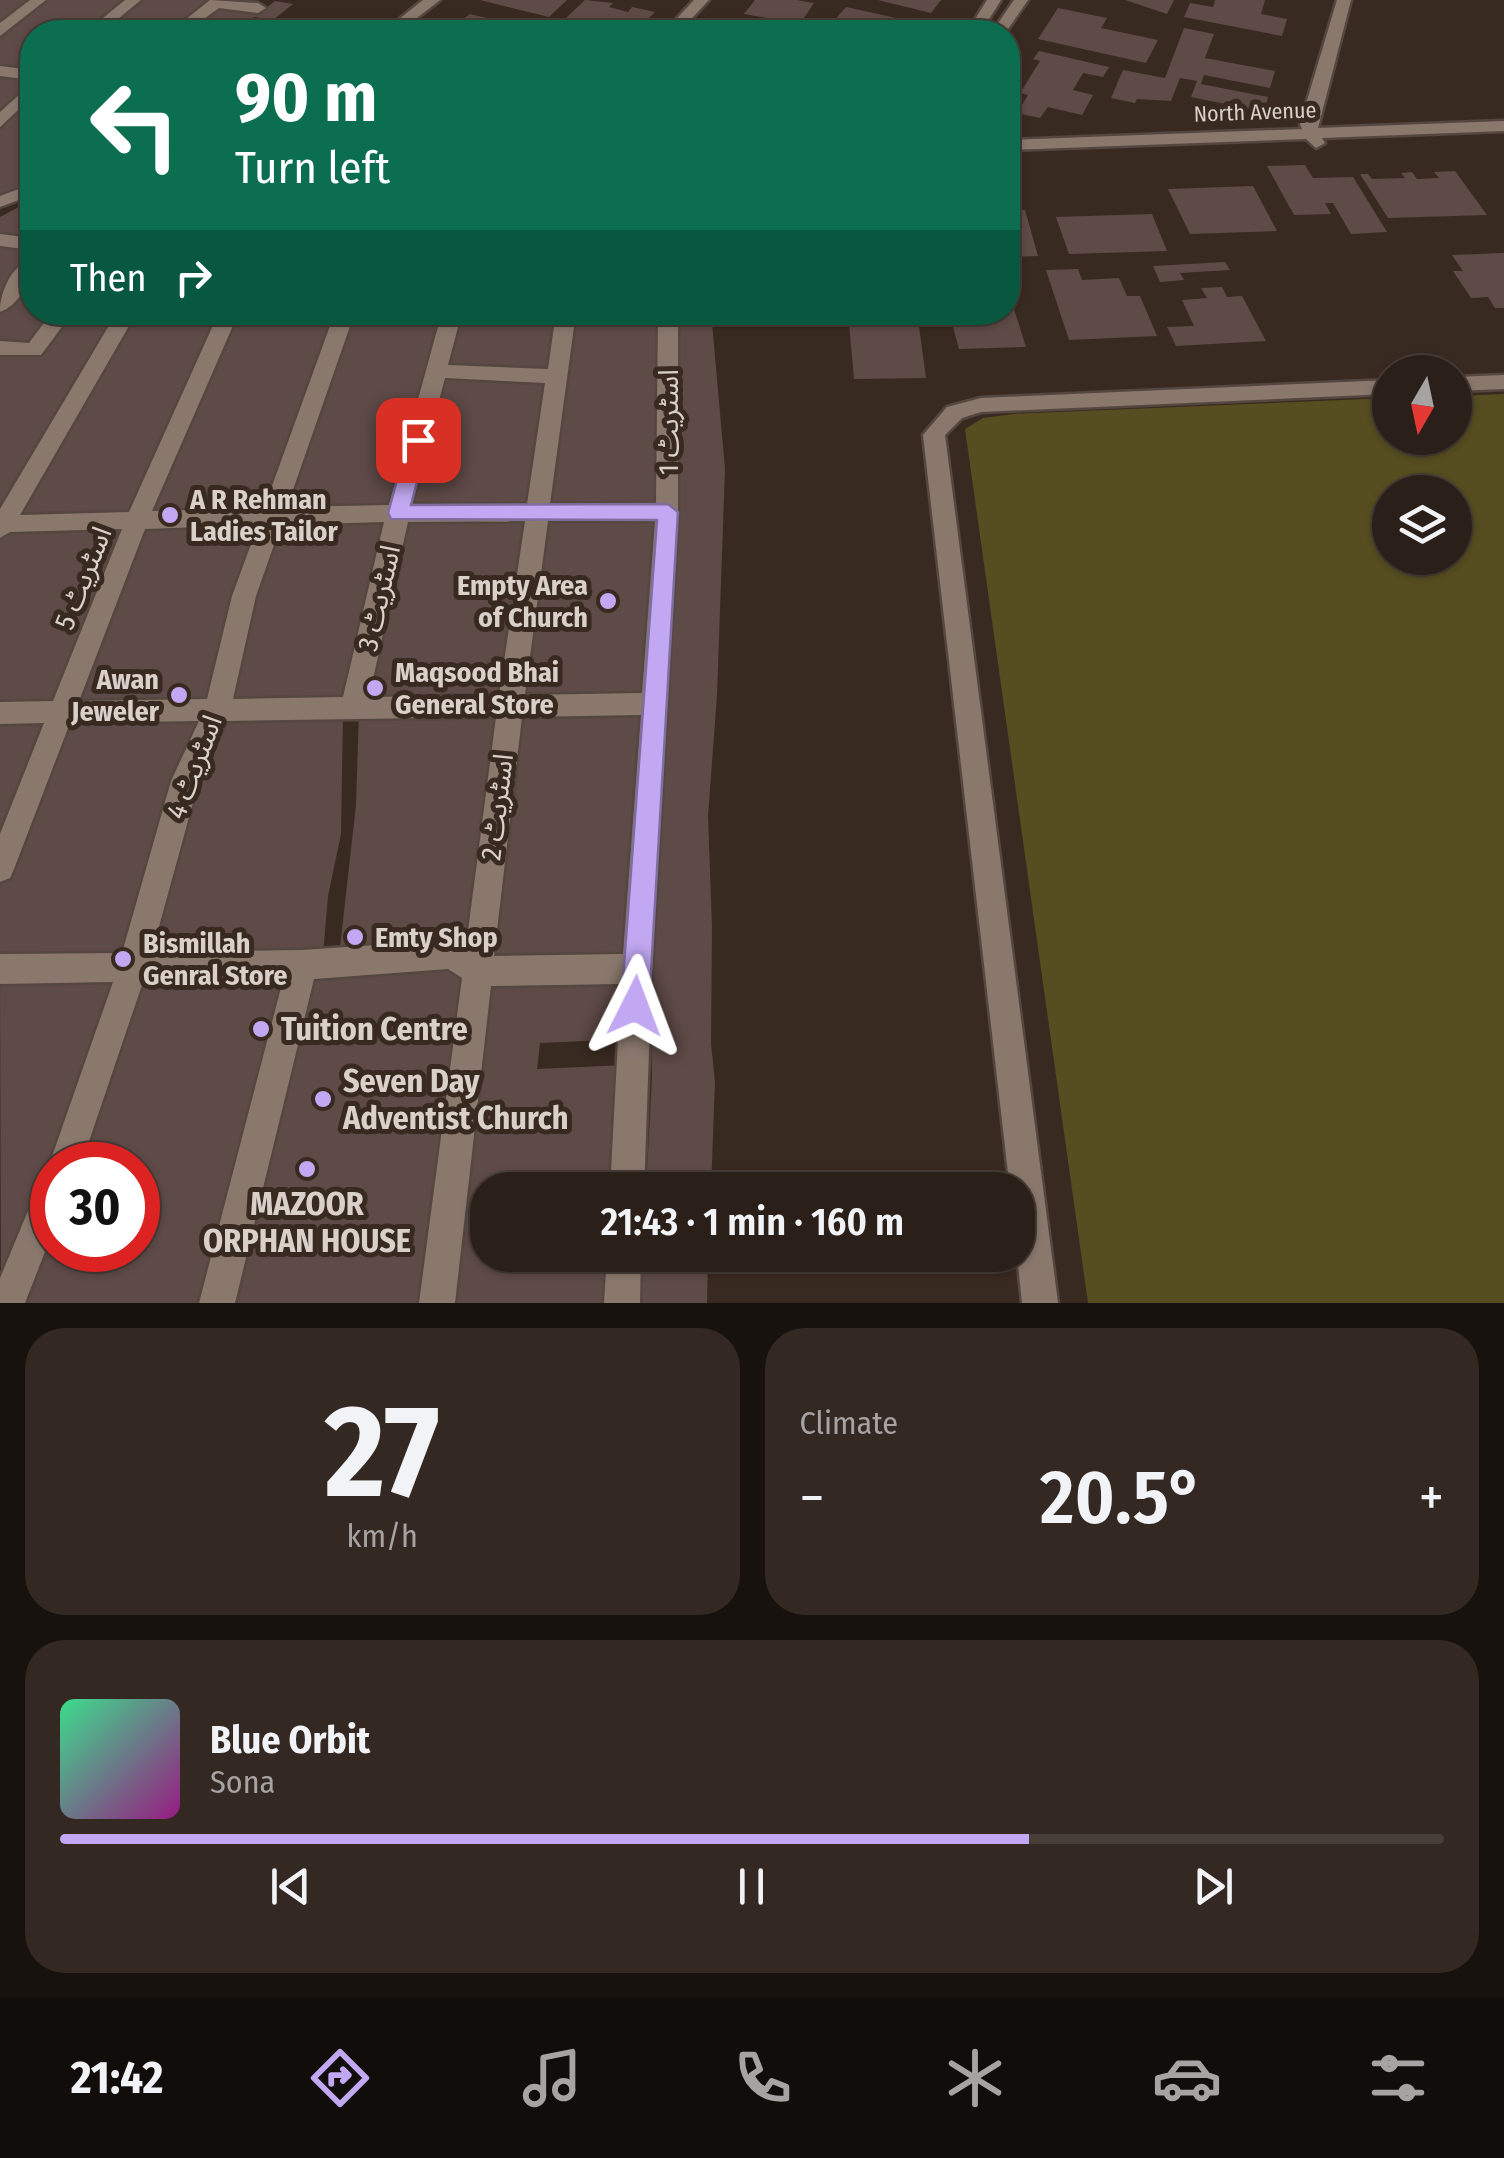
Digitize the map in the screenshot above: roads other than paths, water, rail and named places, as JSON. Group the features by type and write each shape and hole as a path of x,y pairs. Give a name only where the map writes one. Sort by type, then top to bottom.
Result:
{"street":[{"path":"0,30 39,0"},
{"path":"108,20 134,0"},
{"path":"406,20 433,0"},
{"path":"683,20 702,0"},
{"path":"1315,140 1308,124 1344,0"},
{"path":"192,20 216,2 258,8"},
{"path":"0,122 20,101"},
{"name":"North Avenue","path":"1020,159 1504,126"},
{"name":"North Avenue","path":"1020,145 1504,141"},
{"path":"0,306 20,280"},
{"path":"0,348 34,350 53,325"},
{"path":"1,526 119,325"},
{"name":"اسٹریٹ 5","path":"0,869 173,433 224,325"},
{"name":"اسٹریٹ 4","path":"73,1142 132,970 185,781 218,709 244,596 340,325"},
{"name":"اسٹریٹ 3","path":"353,710 398,513 448,325"},
{"name":"اسٹریٹ 2","path":"437,1303 510,706 564,325"},
{"name":"اسٹریٹ 1","path":"628,1172 652,704 668,512 668,325"},
{"path":"436,371 558,376"},
{"path":"1472,383 1504,382"},
{"path":"1040,1303 934,435 943,419 968,407 1002,403 1372,388"},
{"path":"1,526 398,513 668,512"},
{"path":"0,713 652,704"},
{"path":"0,969 132,970 452,954 478,971 637,969"},
{"path":"217,1303 302,964"},
{"path":"6,1303 30,1246"},
{"path":"622,1303 623,1272"}],"place":[{"name":"A R Rehman Ladies Tailor","path":"170,515"},
{"name":"Empty Area of Church","path":"608,601"},
{"name":"Maqsood Bhai General Store","path":"375,688"},
{"name":"Awan Jeweler","path":"179,695"},
{"name":"Emty Shop","path":"355,937"},
{"name":"Bismillah Genral Store","path":"123,959"},
{"name":"Tuition Centre","path":"261,1029"},
{"name":"Seven Day Adventist Church","path":"323,1099"},
{"name":"MAZOOR ORPHAN HOUSE","path":"307,1169"}]}
